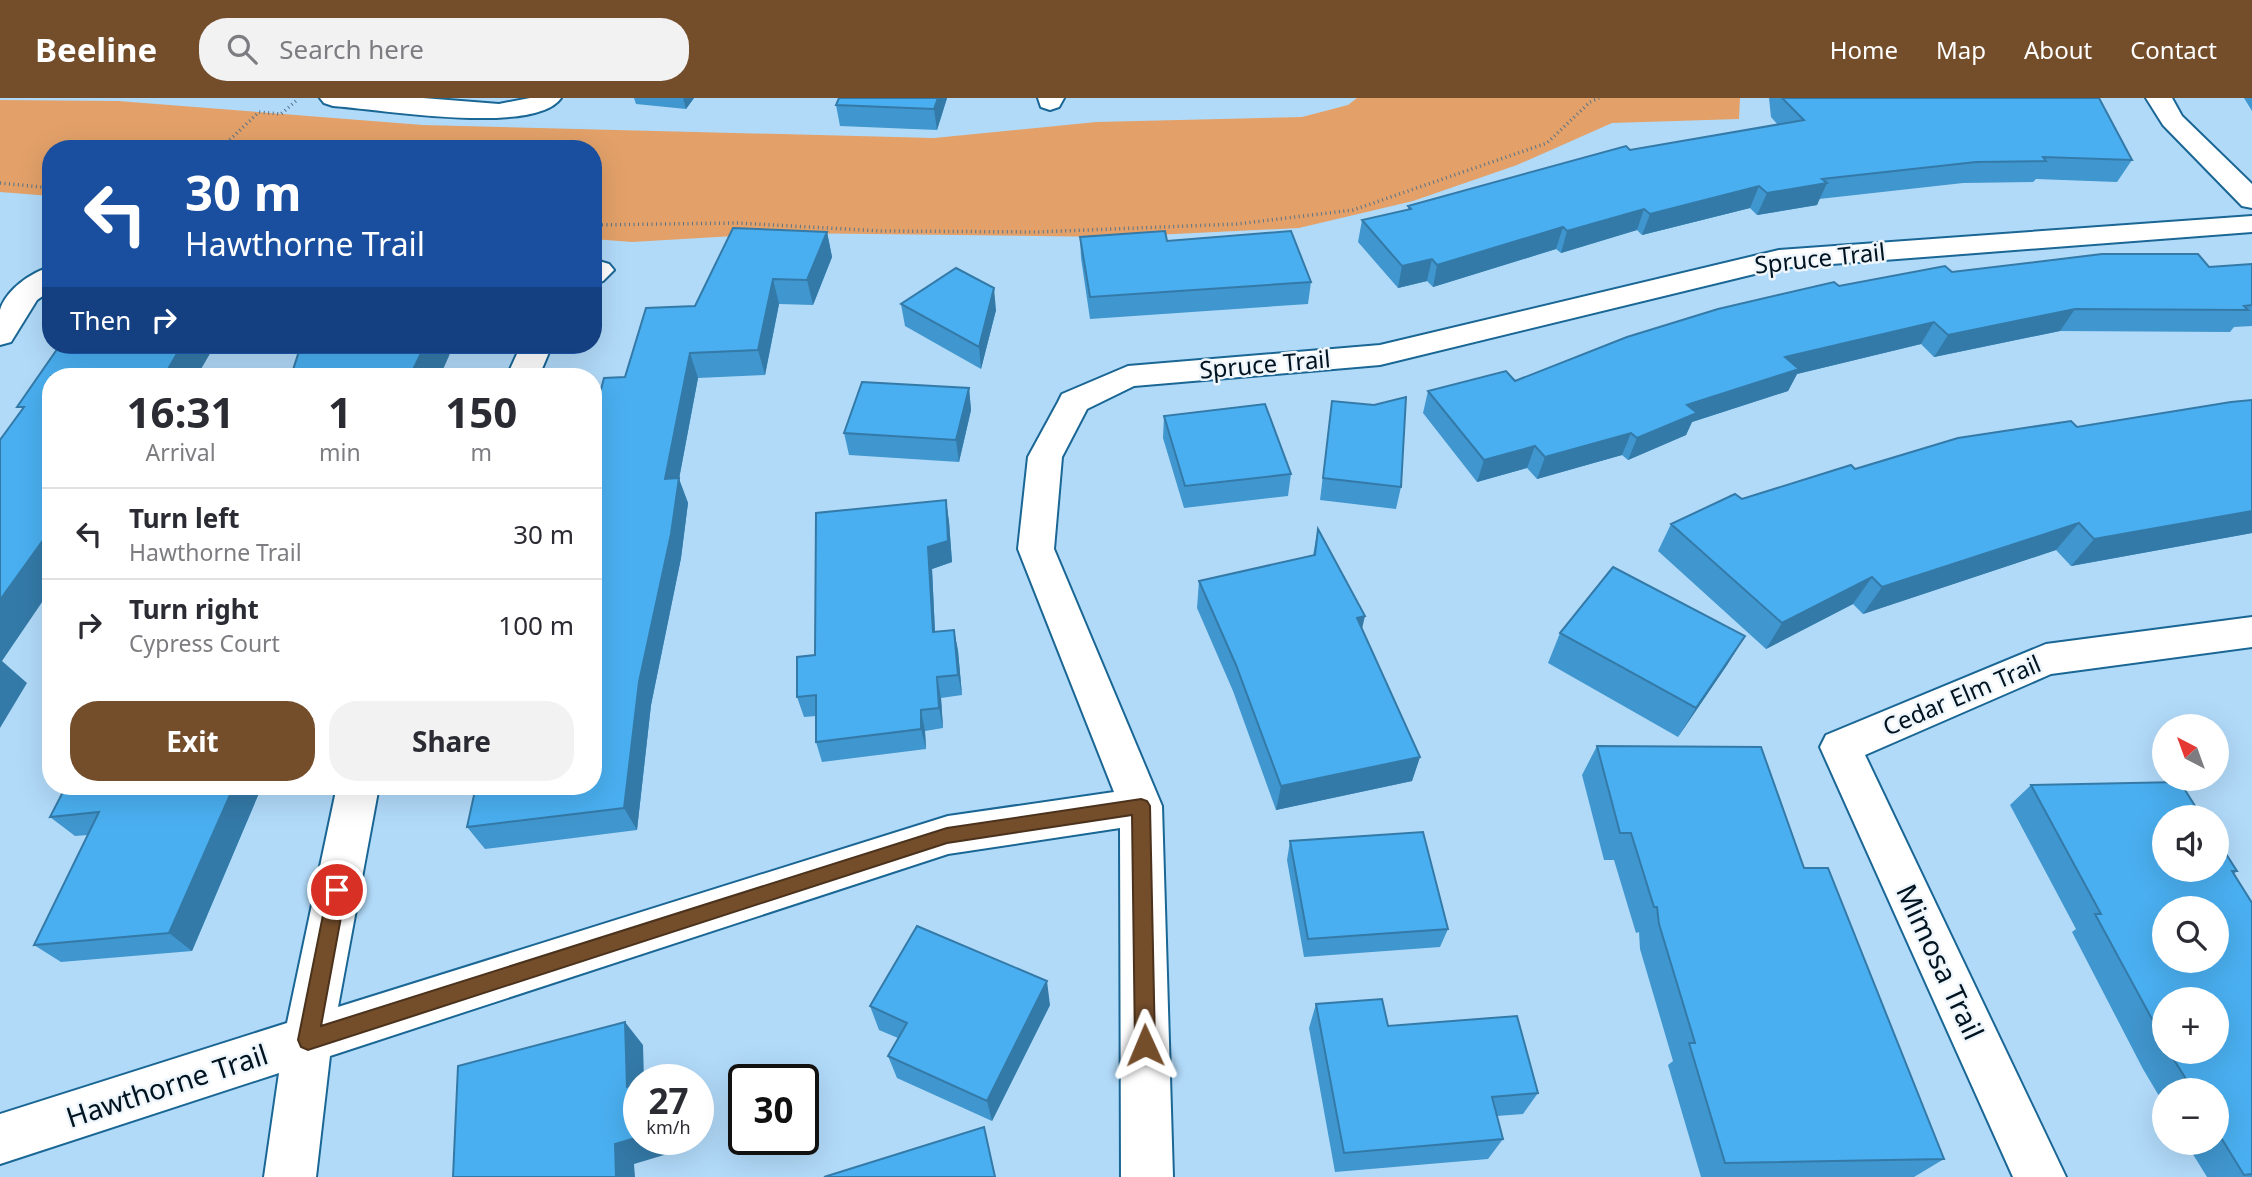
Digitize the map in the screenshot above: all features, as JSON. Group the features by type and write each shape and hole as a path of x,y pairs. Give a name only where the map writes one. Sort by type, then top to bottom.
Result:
{"street":[{"path":"333,98 499,112 531,108 548,98"},
{"path":"2159,98 2172,120 2252,200"},
{"name":"Spruce Trail","path":"1147,1177 1141,806 1036,549 1045,457 1074,402 1128,376 1380,355 1779,259 2252,224"},
{"path":"0,335 25,294 42,282"},
{"name":"Cedar Elm Trail","path":"1841,747 2046,659 2252,632"},
{"name":"Mimosa Trail","path":"1841,747 2040,1177"},
{"path":"290,1177 308,1040 356,795"},
{"name":"Hawthorne Trail","path":"0,1139 947,835 1141,806"}],"path":[{"path":"229,140 259,112 281,114 299,98"},
{"path":"602,225 737,223 883,231 1037,232 1250,223 1353,210 1547,143 1590,102 1599,98"},
{"path":"0,183 42,187"}],"shaded area":[{"path":"1357,98 1740,98 1739,119 1612,123 1517,165 1413,201 1299,228 1113,237 785,233 632,242 602,240 602,140 42,140 42,195 0,192 0,100 118,101 423,125 934,138 1096,122 1302,117 1348,105"}],"building":[{"path":"839,98 938,98 934,109 836,105"},
{"path":"1782,98 2099,98 2132,160 2043,157 2046,161 1976,162 1822,179 1827,183 1767,193 1759,186 1650,214 1644,209 1567,231 1563,227 1437,265 1432,259 1402,266 1362,220 1411,209 1408,206 1626,146 1630,150 1804,120"},
{"path":"733,228 827,232 807,280 773,279 758,350 690,353 665,479 679,478 671,534 639,682 624,808 467,827 474,795 602,795 602,385 604,378 625,377 646,308 695,306"},
{"path":"1165,231 1167,241 1291,231 1311,282 1090,297 1080,237"},
{"path":"2102,254 2198,254 2209,267 2252,264 2252,305 2244,306 2248,310 2075,309 1948,335 1934,322 1785,357 1799,369 1687,405 1697,413 1637,438 1631,433 1545,457 1535,446 1484,460 1428,391 1506,371 1515,381 1627,337 1718,309 1834,282 1839,286 1945,266 1952,272"},
{"path":"956,268 994,288 979,347 901,304"},
{"path":"54,354 177,354 169,368 44,368"},
{"path":"298,354 421,354 414,368 294,368"},
{"path":"42,371 42,542 0,600 0,440 24,407 17,407"},
{"path":"862,382 969,388 956,440 844,433"},
{"path":"1406,397 1401,487 1323,478 1332,401 1374,405"},
{"path":"2252,400 2252,511 2094,539 2079,523 1882,587 1872,577 1782,623 1671,524 1735,494 1742,499 1851,465 1855,469 1958,438 2071,421 2077,427"},
{"path":"1265,404 1291,474 1185,486 1164,416"},
{"path":"946,500 948,541 928,547 933,632 954,630 958,675 937,677 939,708 921,710 921,729 816,742 816,695 797,697 797,657 815,655 816,513"},
{"path":"1318,529 1365,616 1357,618 1420,757 1281,786 1236,665 1199,581 1315,555"},
{"path":"1613,567 1745,636 1696,708 1560,633"},
{"path":"1597,746 1761,747 1804,868 1828,868 1944,1159 1725,1163 1689,1043 1695,1043 1659,924 1657,907 1654,907 1631,833 1620,833"},
{"path":"2152,783 2152,791 2186,791 2194,805 2152,805 2152,882 2229,882 2229,859 2237,871 2232,871 2252,903 2252,1174 2244,1175 2229,1151 2229,1078 2185,1078 2177,1064 2229,1064 2229,987 2152,987 2152,1019 2095,914 2101,914 2031,785"},
{"path":"61,795 230,795 169,933 34,945 99,812 50,817"},
{"path":"1423,832 1448,929 1308,939 1290,841"},
{"path":"917,926 1047,981 987,1101 888,1056 907,1023 870,1006"},
{"path":"1382,999 1388,1026 1517,1016 1538,1093 1492,1097 1503,1139 1344,1153 1316,1004"},
{"path":"625,1022 623,1142 615,1144 616,1177 453,1177 458,1066"},
{"path":"984,1127 995,1177 824,1177"}],"route":[{"path":"337,890 308,1040 947,835 1141,806 1145,1045"}]}
